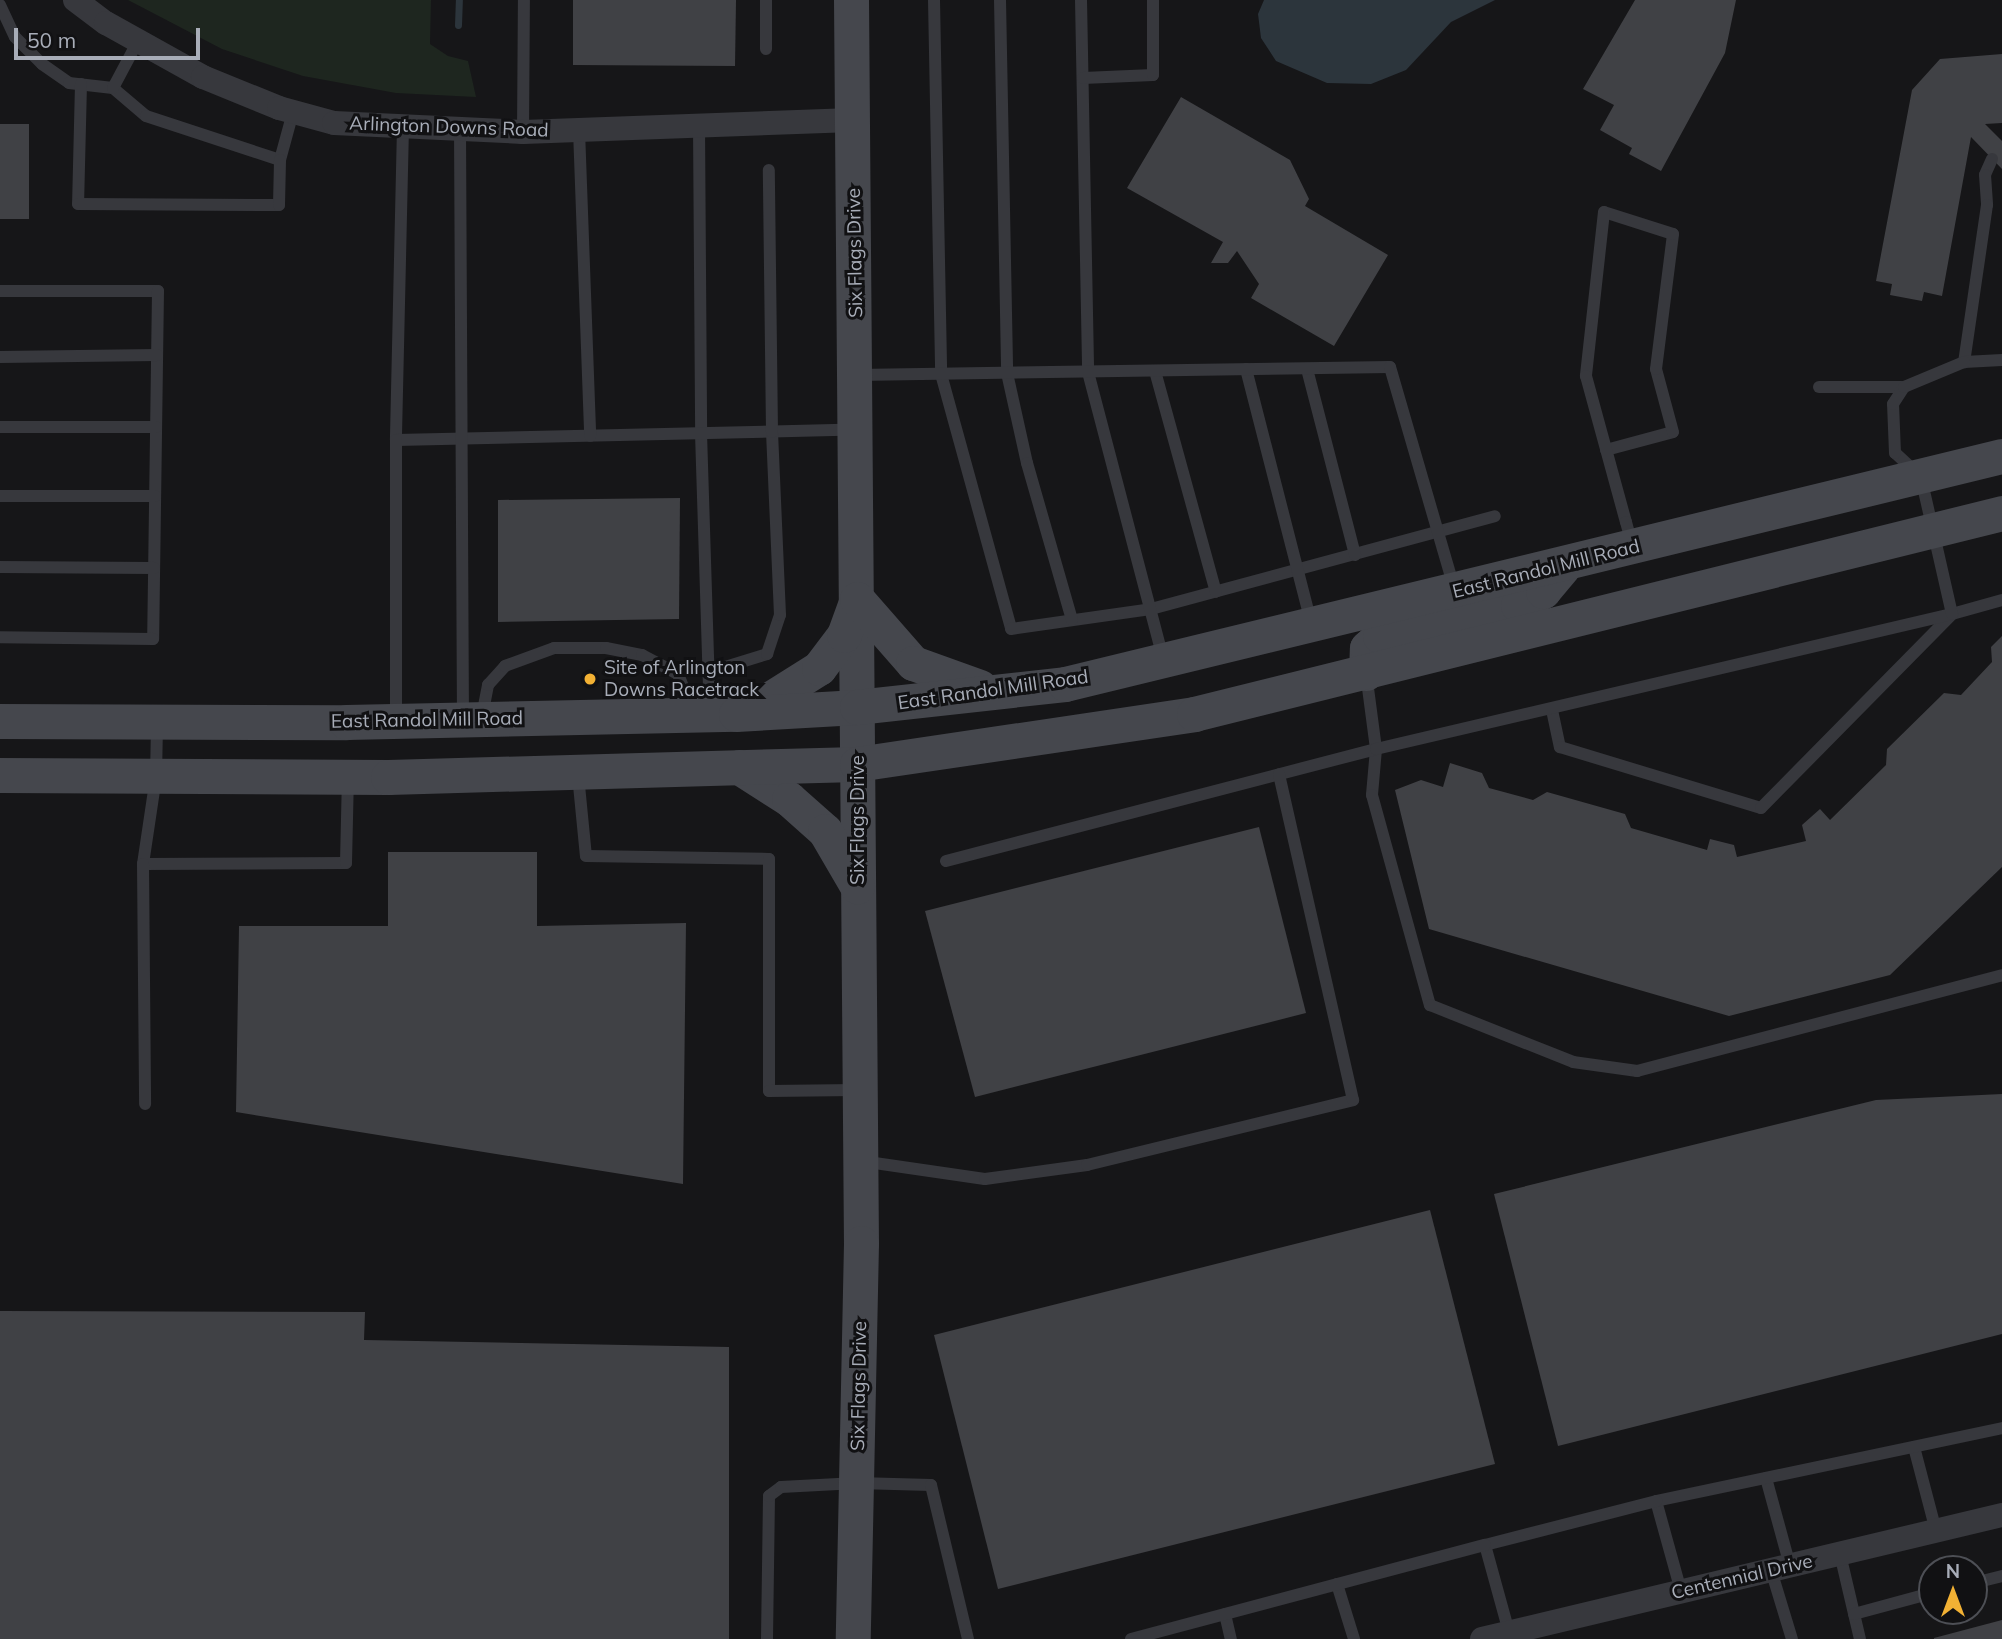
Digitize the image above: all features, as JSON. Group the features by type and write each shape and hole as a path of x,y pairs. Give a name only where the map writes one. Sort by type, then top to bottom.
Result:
{"main road":[{"name":"Six Flags Drive","path":"853,1639 861,1161 853,120 856,0"},
{"name":"East Randol Mill Road","path":"0,721 396,721 702,715 857,708 1065,684 1565,565 2002,456"},
{"path":"0,775 348,776 857,764 1181,717 2002,513"},
{"path":"1366,673 1367,648 1380,636 1518,605 1543,591 1565,565"},
{"path":"746,713 818,668 844,635 857,599 913,663 952,680 1001,691"},
{"path":"739,767 789,799 825,831 858,889"}],"street":[{"name":"Arlington Downs Road","path":"75,0 138,41 203,77 293,112 334,123 523,132 853,120"},
{"name":"Centennial Drive","path":"1482,1639 1509,1632 1544,1631 1681,1591 2002,1515"}],"lane":[{"path":"523,132 524,0"},
{"path":"766,0 766,49"},
{"path":"934,0 941,374 1011,629 1151,609 1439,534 1495,516"},
{"path":"999,0 1007,373 1027,463 1072,620"},
{"path":"1082,0 1087,372 1164,662"},
{"path":"1083,78 1153,75 1153,0"},
{"path":"0,5 15,37 42,64 69,83 113,88 146,116 280,159"},
{"path":"0,37 15,37"},
{"path":"113,88 138,41"},
{"path":"80,84 78,204 279,205 280,159 293,112"},
{"path":"699,126 701,433 709,672 702,715"},
{"path":"396,721 396,440 403,127"},
{"path":"460,129 461,438 472,720"},
{"path":"579,130 590,436"},
{"path":"1964,362 1987,205 1985,175 1992,159"},
{"path":"709,672 767,654 780,615 772,432 769,170"},
{"path":"1606,450 1674,432 1656,369 1674,234 1604,212 1586,376 1606,450 1633,548"},
{"path":"0,291 158,291 153,639 0,637"},
{"path":"0,357 157,355"},
{"path":"1819,387 1904,387 1964,362 2002,360"},
{"path":"857,375 1390,367 1455,591"},
{"path":"1246,369 1312,626"},
{"path":"1307,369 1356,555"},
{"path":"1154,371 1216,592"},
{"path":"1904,387 1893,404 1895,453 1921,477 1952,614"},
{"path":"0,427 156,427"},
{"path":"396,440 857,430"},
{"path":"0,496 155,496"},
{"path":"0,567 154,568"},
{"path":"946,862 1376,748 1552,710 2002,600"},
{"path":"1552,710 1560,747 1761,808 1952,614"},
{"path":"472,720 488,685 505,666 554,648 606,648 642,655 678,674 702,715"},
{"path":"1366,673 1376,748 1372,794 1430,1005 1573,1062 1637,1070 2002,975"},
{"path":"145,1104 143,864 156,777 157,721"},
{"path":"578,772 586,856 769,859 769,1091 860,1090"},
{"path":"861,1161 985,1179 1087,1165 1353,1100 1279,774"},
{"path":"143,864 346,863 348,776"},
{"path":"1131,1639 1656,1501 2002,1428"},
{"path":"1914,1447 1936,1531"},
{"path":"1766,1478 1792,1639"},
{"path":"767,1639 769,1496 781,1487 857,1483 931,1485 968,1639"},
{"path":"1656,1501 1681,1591"},
{"path":"1485,1545 1509,1632"},
{"path":"1840,1554 1860,1639"},
{"path":"1337,1584 1353,1639"},
{"path":"1854,1614 1918,1597"},
{"path":"1225,1614 1231,1639"}],"shaded area":[{"path":"128,0 431,0 430,44 448,56 468,61 476,97 396,93 303,76 222,49"},
{"path":"1264,0 1495,0 1451,22 1406,70 1371,84 1327,83 1276,61 1261,38 1258,14"}],"building":[{"path":"573,0 736,0 735,66 573,65"},
{"path":"1635,0 1736,0 1725,53 1661,171 1629,154 1632,148 1600,130 1614,105 1583,89"},
{"path":"2002,54 2002,123 1985,124 2002,141 2002,169 1971,137 1942,296 1924,292 1922,301 1890,295 1892,284 1876,281 1912,90 1940,59"},
{"path":"1181,97 1290,160 1309,199 1305,206 1388,255 1334,346 1251,298 1259,284 1237,251 1228,263 1211,263 1223,242 1127,188"},
{"path":"0,124 29,124 29,219 0,219"},
{"path":"680,498 679,619 498,622 498,500"},
{"path":"2002,636 2002,867 1890,975 1729,1016 1429,929 1395,790 1421,780 1443,787 1450,763 1482,773 1489,788 1533,800 1547,792 1625,814 1631,828 1707,850 1710,839 1734,845 1737,857 1806,841 1802,825 1820,809 1830,820 1886,765 1887,749 1944,693 1961,695 1992,662 1991,647"},
{"path":"1259,827 1306,1013 975,1097 925,911"},
{"path":"388,852 537,852 537,926 686,923 683,1184 236,1112 239,926 388,926"},
{"path":"2002,1094 2002,1334 1558,1446 1494,1194 1876,1100"},
{"path":"1430,1210 1495,1464 998,1589 934,1335"},
{"path":"0,1311 365,1312 364,1340 729,1347 729,1639 0,1639"},
{"path":"2002,1620 2002,1639 1934,1639 1988,1625"}],"waterway":[{"path":"458,25 459,0"}],"place":[{"name":"Site of Arlington Downs Racetrack","path":"590,679"}]}
